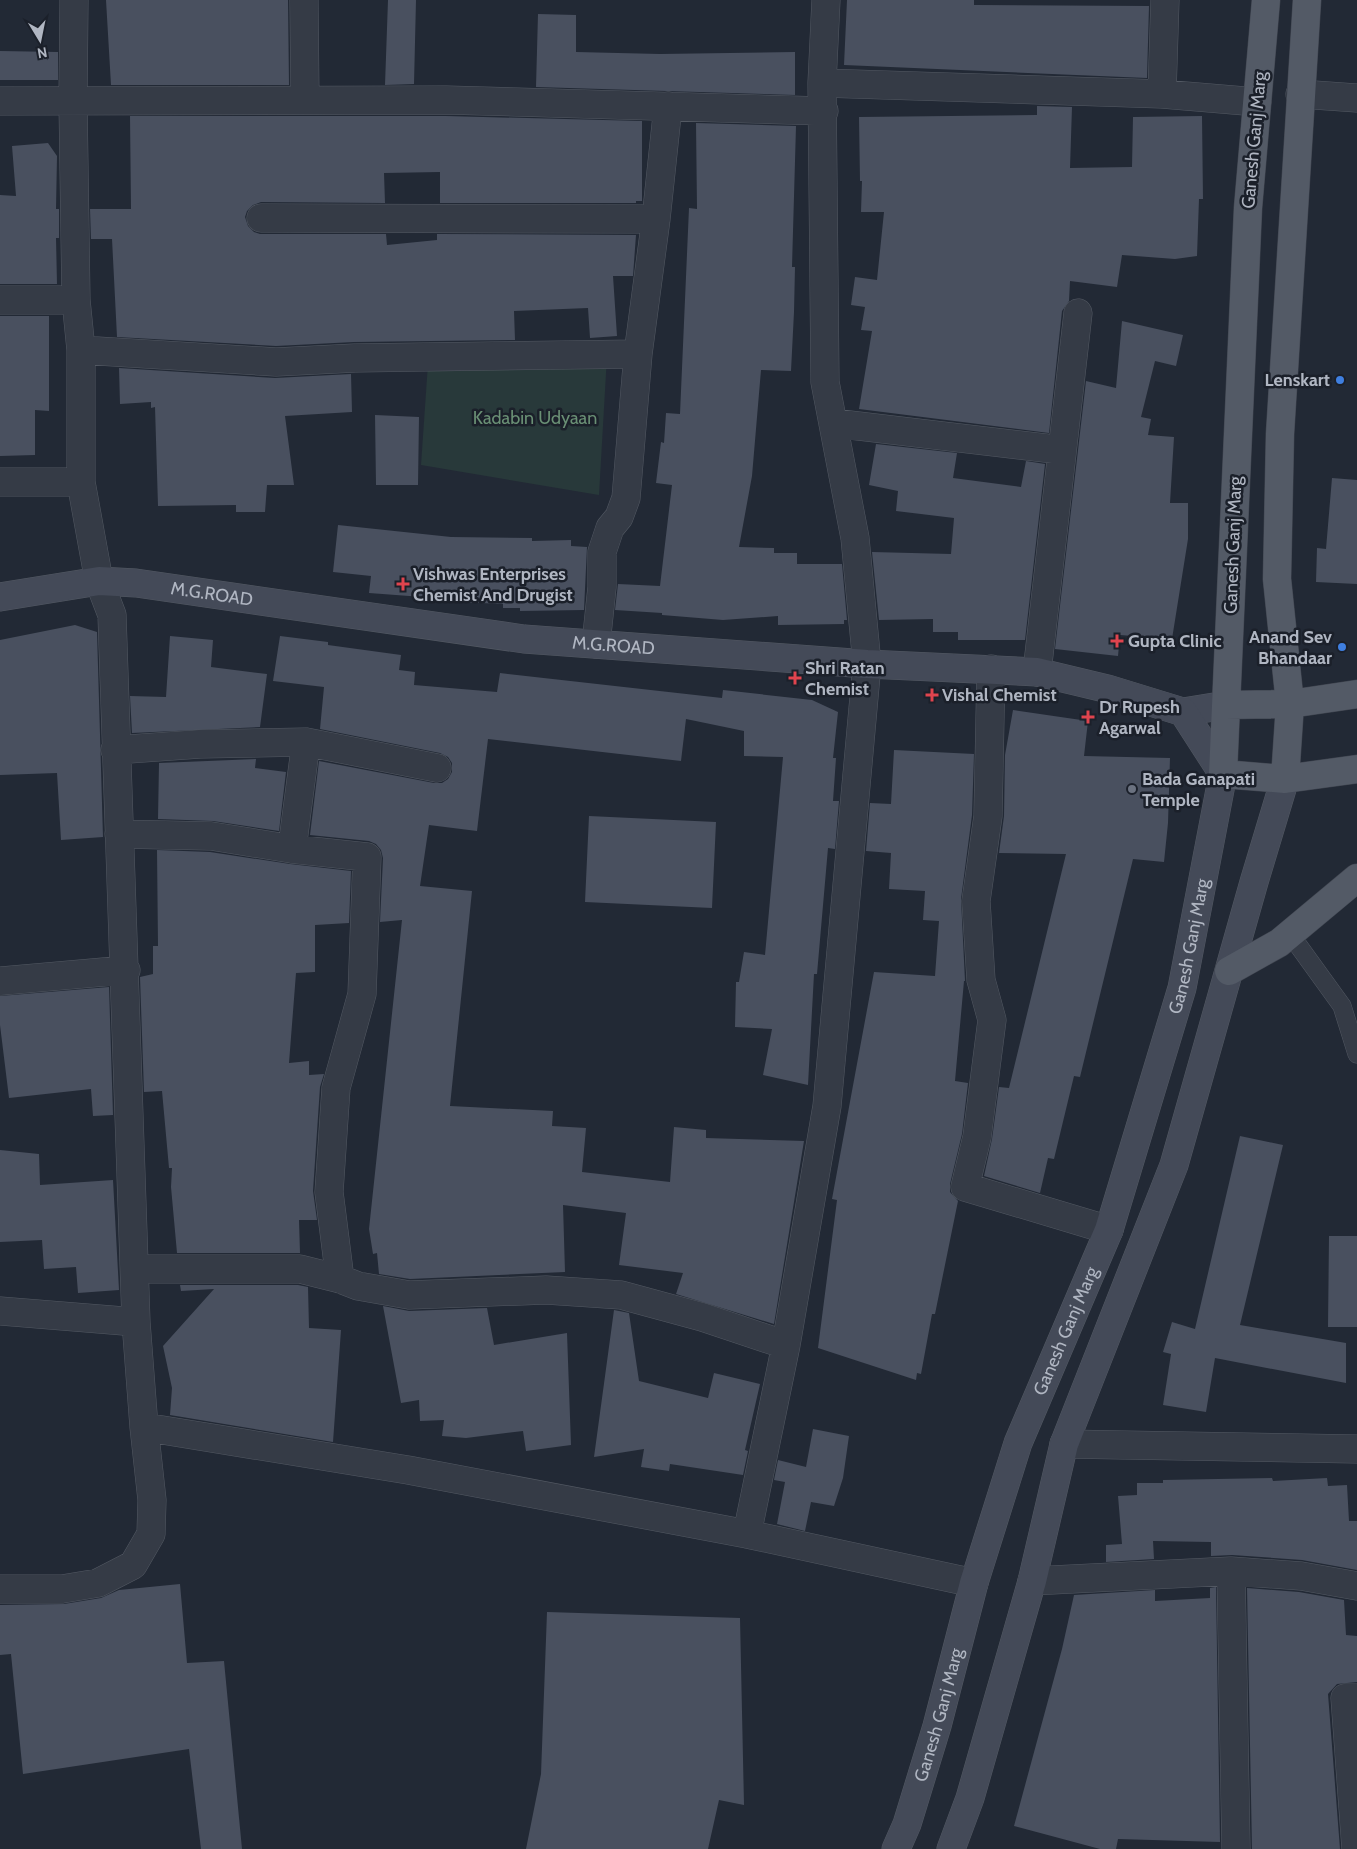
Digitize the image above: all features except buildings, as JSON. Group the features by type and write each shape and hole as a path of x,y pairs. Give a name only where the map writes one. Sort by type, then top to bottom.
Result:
{"main road":[{"name":"Ganesh Ganj Marg","path":"896,1849 907,1824 937,1726 974,1583 1018,1443 1109,1230 1182,988 1222,774 1246,248 1266,0"},
{"path":"952,1849 970,1798 1032,1581 1064,1444 1174,1165 1286,779 1290,704 1277,579 1280,434 1307,0"},
{"name":"M.G.ROAD","path":"0,597 99,580 136,583 524,639 867,664 1037,672 1108,689 1183,712 1226,705"},
{"path":"1226,705 1290,704 1357,694"},
{"path":"1183,712 1222,774 1286,779 1357,768"},
{"path":"1229,972 1279,943 1357,878"}],"street":[{"path":"0,1589 62,1589 98,1583 133,1565 151,1534 152,1500 136,1322 136,1269 126,970 115,750 112,615 99,580 82,482 81,350 76,300 73,100 74,0"},
{"path":"304,0 305,100"},
{"path":"747,1534 786,1345 827,1106 867,664 855,538 825,382 824,111 822,83 826,0"},
{"path":"1162,94 1165,0"},
{"path":"822,83 1162,94 1257,102"},
{"path":"1300,94 1357,98"},
{"path":"0,101 446,100 824,111"},
{"path":"596,644 602,587 602,552 610,528 618,517 626,498 638,354 656,219 668,106"},
{"path":"261,218 656,219"},
{"path":"0,300 76,300"},
{"path":"1037,672 1078,313"},
{"path":"81,350 276,362 355,358 638,354"},
{"path":"833,423 1062,450"},
{"path":"0,482 82,482"},
{"path":"992,669 988,816 976,901 981,980 992,1020 977,1137 965,1187 1109,1230"},
{"path":"115,750 200,744 306,742 437,768"},
{"path":"292,849 306,742"},
{"path":"119,834 211,836 292,849 367,857 362,994 336,1088 329,1192 340,1279"},
{"path":"0,981 126,970"},
{"path":"136,1269 300,1269 340,1279 358,1286 409,1295 546,1290 621,1295 702,1317 786,1345"},
{"path":"0,1311 136,1322"},
{"path":"144,1427 408,1470 747,1534 974,1583"},
{"path":"1064,1444 1357,1448"},
{"path":"1231,1571 1236,1849"},
{"path":"1032,1581 1231,1571 1301,1576 1357,1586"},
{"path":"1356,1849 1345,1698 1357,1698"}],"lane":[{"path":"1290,934 1342,1006 1357,1054"}],"green space":[{"name":"Kadabin Udyaan","path":"429,349 607,356 599,495 421,465"}],"place":[{"name":"Lenskart","path":"1340,380"},
{"name":"Vishwas Enterprises Chemist And Drugist","path":"403,584"},
{"name":"Gupta Clinic","path":"1117,641"},
{"name":"Anand Sev Bhandaar","path":"1342,647"},
{"name":"Shri Ratan Chemist","path":"795,678"},
{"name":"Vishal Chemist","path":"932,695"},
{"name":"Dr Rupesh Agarwal","path":"1088,717"},
{"name":"Bada Ganapati Temple","path":"1132,789"}]}
